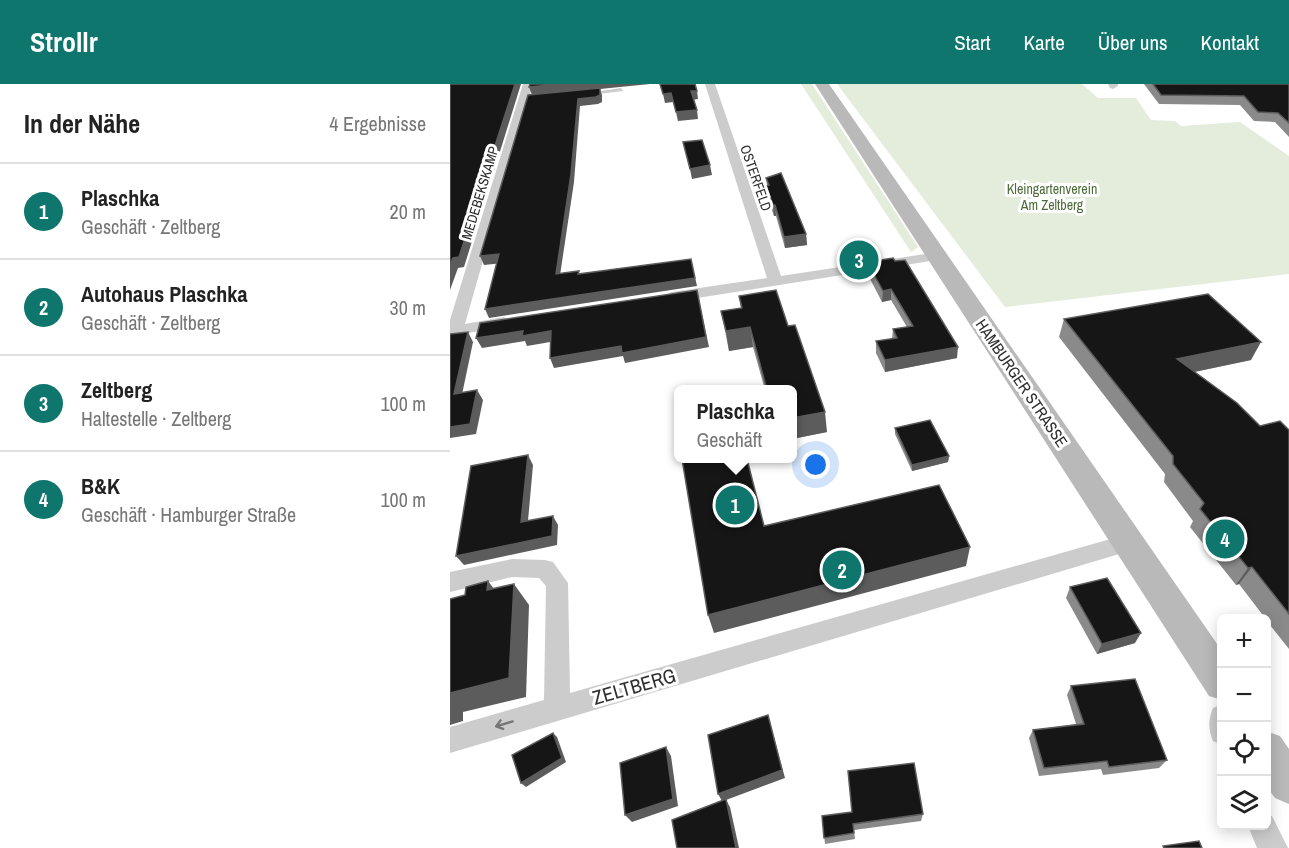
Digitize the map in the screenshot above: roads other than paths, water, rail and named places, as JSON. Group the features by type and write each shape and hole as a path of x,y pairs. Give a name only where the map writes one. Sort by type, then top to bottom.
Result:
{"main road":[{"name":"HAMBURGER STRASSE","path":"822,84 1217,677"}],"street":[{"name":"MEDEBEKSKAMP","path":"452,330 529,99 528,84"},
{"name":"OSTERFELD","path":"710,84 775,281"},
{"path":"652,300 938,256"},
{"path":"452,330 523,320"},
{"name":"ZELTBERG","path":"450,740 1128,543"},
{"path":"450,582 512,568 545,569 557,583 557,708"},
{"path":"1264,830 1272,848"}],"lane":[{"path":"586,94 621,90"}],"place":[{"name":"Zeltberg","path":"859,260"},
{"name":"Plaschka","path":"735,505"},
{"name":"B&K","path":"1225,539"},
{"name":"Autohaus Plaschka","path":"842,570"}],"park label":[{"name":"Kleingartenverein Am Zeltberg","path":"1052,198"}]}
